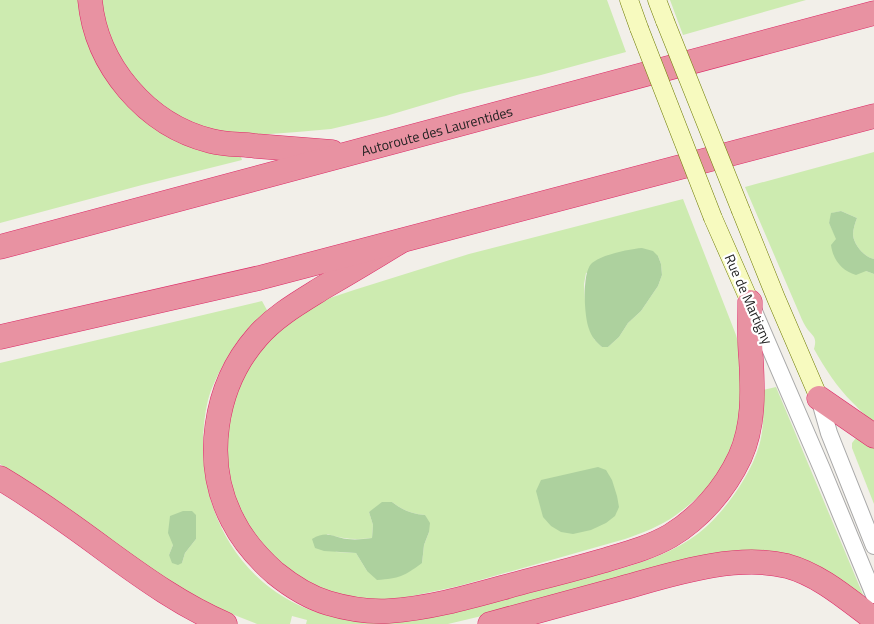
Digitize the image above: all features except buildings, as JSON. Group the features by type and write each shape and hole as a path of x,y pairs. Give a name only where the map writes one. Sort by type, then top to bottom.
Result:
{"highway":[{"path":"90,0 93,20 101,45 124,85 147,107 176,127 198,137 222,143 348,154"},
{"name":"Autoroute des Laurentides","path":"0,247 874,13"},
{"path":"0,338 260,278 874,116"},
{"path":"401,241 299,302 275,319 260,333 234,372 223,398 217,427 216,455 221,493 233,520 248,545 268,566 301,591 314,598 351,608 378,611 407,609 469,596 571,570 639,550 668,537 686,524 704,509 725,484 741,455 746,440 752,409 750,302"},
{"path":"819,398 874,436"},
{"path":"0,478 58,516 161,589 192,608 225,624"},
{"path":"490,624 682,573 722,564 752,562 785,566 806,573 836,591 874,619"}],"main road":[{"name":"Rue de Martigny","path":"629,0 713,218 750,302"},
{"name":"Rue de Martigny","path":"657,0 776,298 819,398"}],"street":[{"name":"Rue de Martigny","path":"750,302 874,595"},
{"name":"Rue de Martigny","path":"819,398 829,433 874,546"}],"green space":[{"path":"0,0 79,0 99,64 231,155 241,157 242,160 0,223"},
{"path":"101,0 607,0 626,52 331,129 245,136 222,133 184,120 148,94 123,62 113,43 105,25"},
{"path":"670,0 806,0 683,35"},
{"path":"874,152 874,259 863,253 855,243 853,233 857,218 841,211 832,213 829,223 837,239 866,271 874,274 874,421 863,413 841,390 814,349 814,338 802,319 745,187"},
{"path":"683,199 736,335 741,355 743,376 742,399 728,455 714,479 690,505 664,523 625,539 459,586 403,598 360,599 318,588 300,579 282,565 252,532 241,515 231,487 227,444 233,403 241,382 265,343 306,308 354,290 469,254","holes":["658,256 662,275 658,286 641,311 628,323 619,337 608,347 602,347 594,339 585,301 584,284 586,273","392,502 407,511 425,515 429,532 424,545 422,563 367,571 356,553 336,552 327,534 349,539 372,538 373,525 369,512"]},
{"path":"841,211 857,218 853,231 854,239 863,253 874,259 874,274 866,271 856,275 842,268 836,260 831,245 836,239 829,223 831,213"},
{"path":"642,248 653,251 658,256 662,275 658,286 641,311 628,323 619,337 608,347 602,347 592,336 587,323 585,286 588,269 595,261 608,255"},
{"path":"262,301 268,312 247,330 224,363 206,408 203,432 204,465 209,493 218,519 230,543 246,565 265,583 287,599 311,610 339,618 376,623 422,617 608,572 651,559 689,540 714,519 744,479 761,440 764,403 763,390 776,387 864,597 790,557 503,611 448,624 306,624 307,620 292,616 290,624 257,624 214,607 186,592 0,464 0,363","holes":["196,515 196,539 185,553 182,563 169,555 173,545"]},
{"path":"856,438 874,448 874,504 852,448 852,443"},
{"path":"598,467 606,470 612,480 619,507 615,516 606,523 591,530 573,534 561,532 551,526 543,517 536,491 541,480"},
{"path":"382,502 392,502 407,511 425,515 430,523 424,545 422,563 416,568 401,576 377,580 367,571 356,553 324,551 315,548 312,539 322,535 350,539 372,538 373,525 369,512"},
{"path":"183,511 192,511 196,515 196,539 185,553 182,563 178,565 172,563 169,555 173,545 168,533 170,516"}]}
